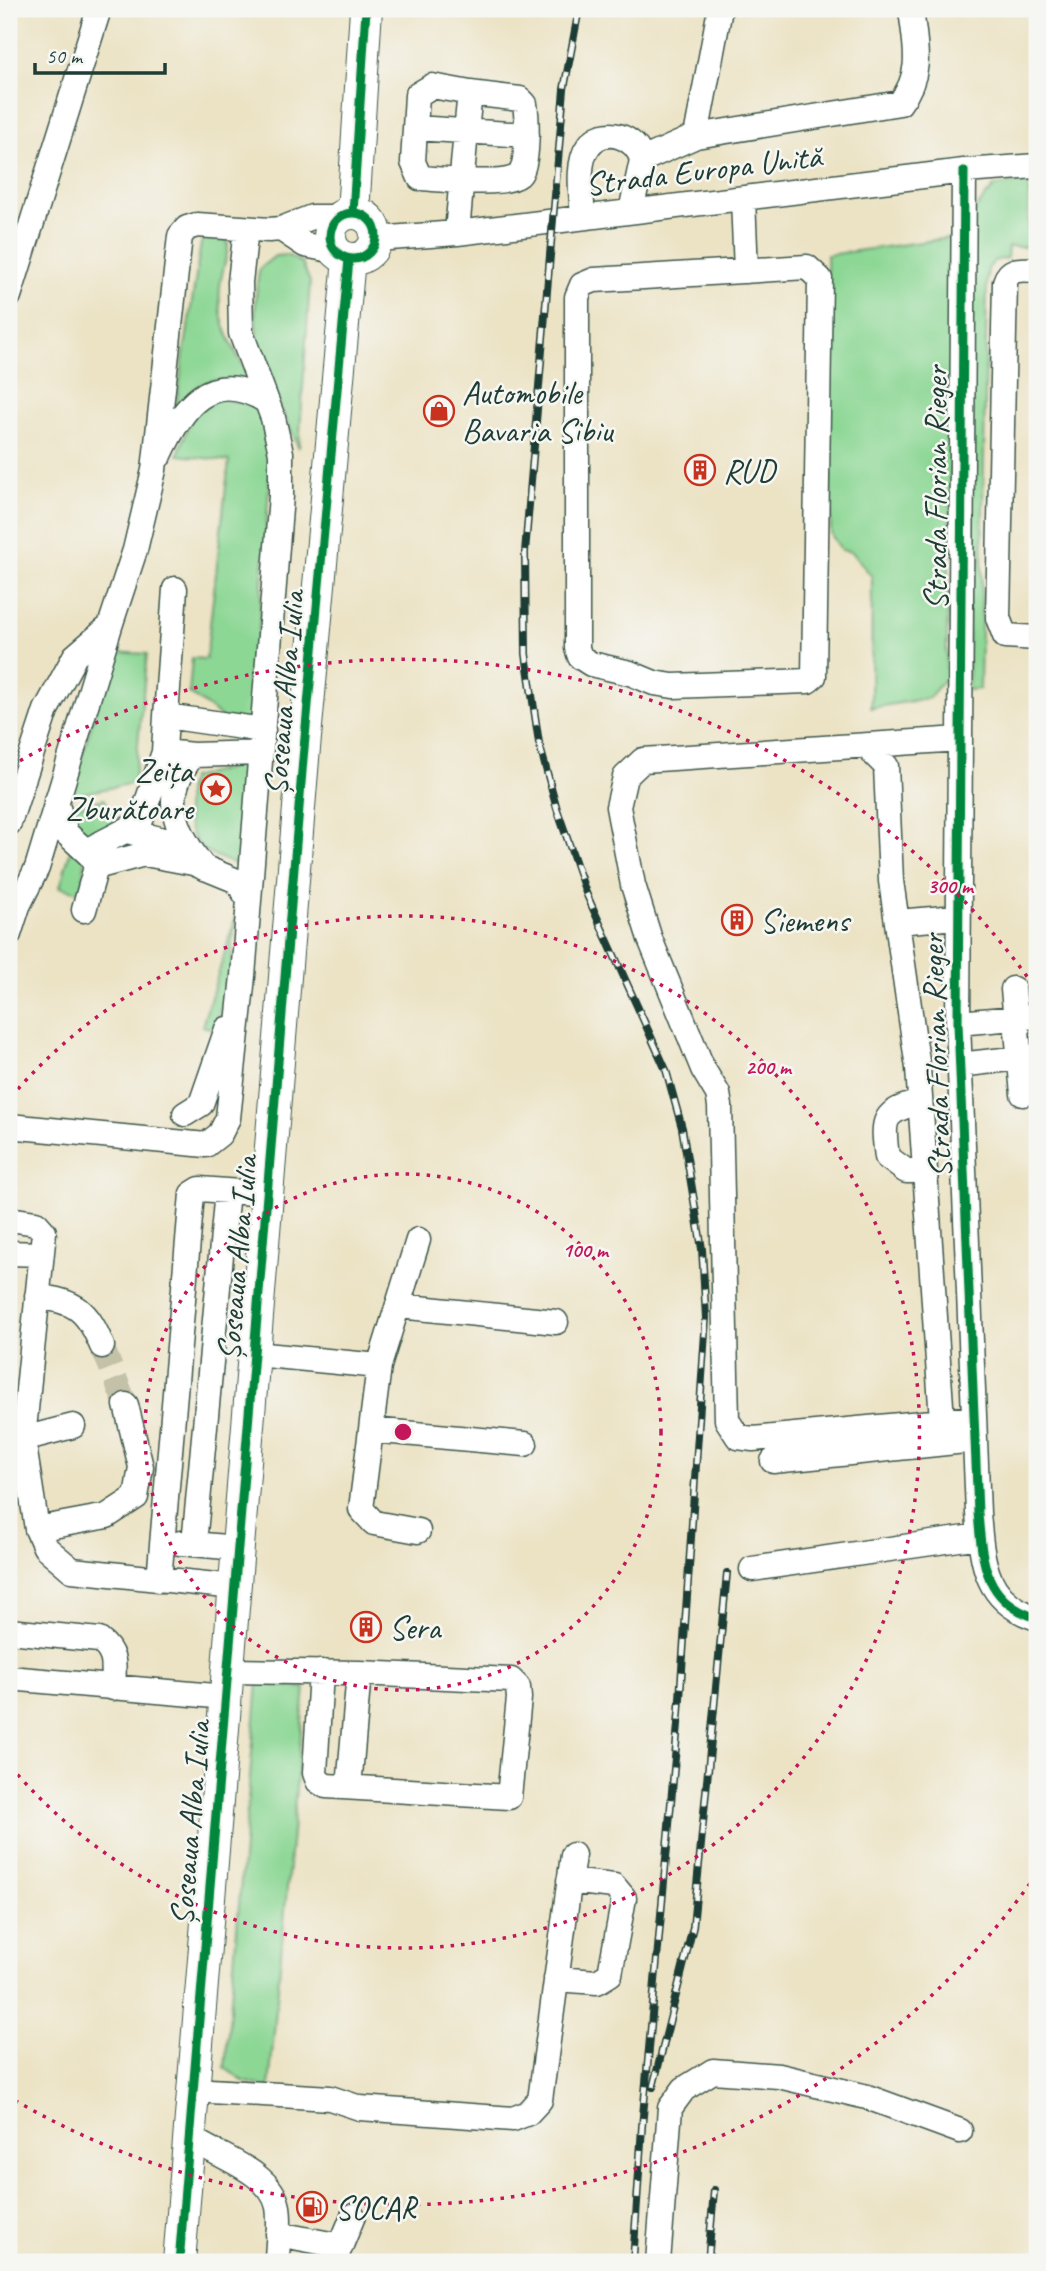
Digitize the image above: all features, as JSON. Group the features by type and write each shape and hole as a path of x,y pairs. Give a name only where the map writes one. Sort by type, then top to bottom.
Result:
{"main road":[{"path":"346,215 360,214 373,223 376,239 370,252 357,259 342,255 330,233 346,215 366,9"},
{"name":"Șoseaua Alba Iulia","path":"179,2262 268,1194 342,255"}],"street":[{"path":"9,296 99,9"},
{"path":"696,136 720,9"},
{"path":"642,160 696,136 900,103 912,87 917,69 911,9"},
{"path":"432,86 520,99 525,104 527,135 519,175 508,180 420,178 413,162 415,128 417,95 422,89 432,86"},
{"path":"457,233 470,93"},
{"path":"415,128 527,135"},
{"path":"583,217 582,180 587,148 598,138 619,136 630,139 639,147 642,160 631,211"},
{"name":"Strada Europa Unită","path":"376,239 457,233 964,171 1037,166"},
{"name":"Strada Florian Rieger","path":"964,171 957,917 959,1065 974,1429 984,1562 996,1591 1019,1612 1037,1618"},
{"path":"743,199 746,271"},
{"path":"9,934 18,906 37,868 135,550 153,470 180,236 187,228 197,225 281,229 312,217 346,215"},
{"path":"9,1126 205,1145 220,1133 228,1118 243,976 281,496 281,453 242,333 240,282 246,229"},
{"path":"281,229 305,244 342,255"},
{"path":"807,267 820,279 816,669 808,681 673,686 591,664 580,657 577,648 577,296 582,285 594,279 746,271 807,267"},
{"path":"1037,270 1015,270 1007,275 1005,282 998,618 1005,636 1037,638"},
{"path":"153,470 173,429 199,398 218,388 229,387 266,401"},
{"path":"84,910 91,859 140,823 164,752 175,589"},
{"path":"9,823 46,710 58,685 75,656 110,626"},
{"path":"166,716 261,741"},
{"path":"960,738 867,747 643,760 625,777 618,807 633,885 650,939 703,1069 718,1094 727,1420 738,1437 753,1439 942,1420 974,1429"},
{"path":"164,752 193,755 261,741"},
{"path":"867,747 886,766 891,881 920,1102 942,1420"},
{"path":"193,755 177,774 174,815 185,845 204,868"},
{"path":"56,802 66,833 91,859"},
{"path":"127,831 185,845"},
{"path":"91,859 145,854 204,868 237,881 248,900"},
{"path":"897,922 957,917"},
{"path":"186,1114 201,1104 243,976"},
{"path":"1013,989 1026,1017 1028,1057 1023,1094"},
{"path":"958,1023 1026,1017"},
{"path":"959,1065 1028,1057"},
{"path":"920,1102 894,1108 888,1115 883,1130 887,1157 906,1171 925,1171"},
{"path":"159,1580 189,1205 192,1195 200,1189 268,1194"},
{"path":"194,1544 227,1191"},
{"path":"9,1219 36,1223 44,1232 23,1439 37,1529 45,1547 72,1570 235,1587"},
{"path":"418,1240 379,1366 361,1509 374,1523 418,1531"},
{"path":"9,1253 41,1254"},
{"path":"37,1296 67,1301 80,1308 102,1346"},
{"path":"399,1306 556,1322"},
{"path":"254,1354 379,1366"},
{"path":"37,1529 107,1516 136,1497 141,1467 126,1405"},
{"path":"23,1439 73,1426"},
{"path":"773,1461 974,1429"},
{"path":"371,1430 525,1444"},
{"path":"752,1569 980,1536"},
{"path":"162,1542 238,1548"},
{"path":"9,1631 99,1640 107,1646 115,1662 113,1688"},
{"path":"9,1678 113,1688 227,1684 321,1672 511,1680 518,1687 519,1698 511,1789 505,1799 326,1786 318,1781 315,1773 321,1672"},
{"path":"349,1787 359,1672"},
{"path":"193,2090 330,2098 360,2108 513,2119 528,2113 540,2099 573,1855"},
{"path":"556,1979 597,1982 610,1975 624,1898 621,1890 614,1886 569,1881"},
{"path":"658,2262 670,2108 684,2089 713,2071 792,2079 867,2097 960,2131"},
{"path":"189,2137 261,2180 273,2191 278,2208 277,2262"},
{"path":"278,2234 337,2254 353,2216"}],"green space":[{"path":"1029,180 1028,242 1037,242 1037,247 1008,247 1007,258 994,261 988,269 980,689 968,690 971,214 994,187"},
{"path":"207,235 225,237 228,243 220,287 221,312 228,336 250,381 206,382 191,392 175,413 201,243"},
{"path":"957,237 946,677 929,698 871,708 872,577 852,552 841,550 831,534 827,255"},
{"path":"287,255 302,263 310,282 299,448 270,382 255,318 260,268 275,256"},
{"path":"220,398 252,405 260,413 271,460 252,722 224,719 189,693 192,658 206,659 229,461 178,455 192,415"},
{"path":"113,652 147,654 134,783 70,796"},
{"path":"251,763 241,868 210,853 195,841 188,824 186,804 191,778"},
{"path":"104,799 113,816 131,823 129,844 108,857 84,835 72,815 72,807"},
{"path":"71,849 85,859 82,893 60,887"},
{"path":"237,913 232,944 232,973 214,1029 202,1026"},
{"path":"258,1683 305,1688 269,2088 243,2081 225,2068"}],"tunnel":[{"path":"102,1346 126,1405"}],"railway":[{"path":"579,9 564,89 525,552 526,654 539,743 557,809 586,893 666,1070 682,1128 702,1249 706,1318 679,1713 642,2127 633,2262"},
{"path":"653,2087 693,1927 727,1573"},
{"path":"708,2262 714,2190"}],"cycle path":[{"path":"353,213 366,9"},
{"path":"964,171 958,1023 978,1513 981,1547 989,1578 1006,1602 1037,1618"},
{"path":"353,213 369,220 376,236 369,252 353,259 337,252 330,236 337,220 353,213"},
{"path":"179,2262 303,759 349,259"}],"place":[{"name":"Automobile Bavaria Sibiu","path":"439,411"},
{"name":"RUD","path":"700,470"},
{"name":"Zeița Zburătoare","path":"216,789"},
{"name":"Siemens","path":"737,920"},
{"name":"Sera","path":"366,1627"},
{"name":"SOCAR","path":"312,2207"}]}
